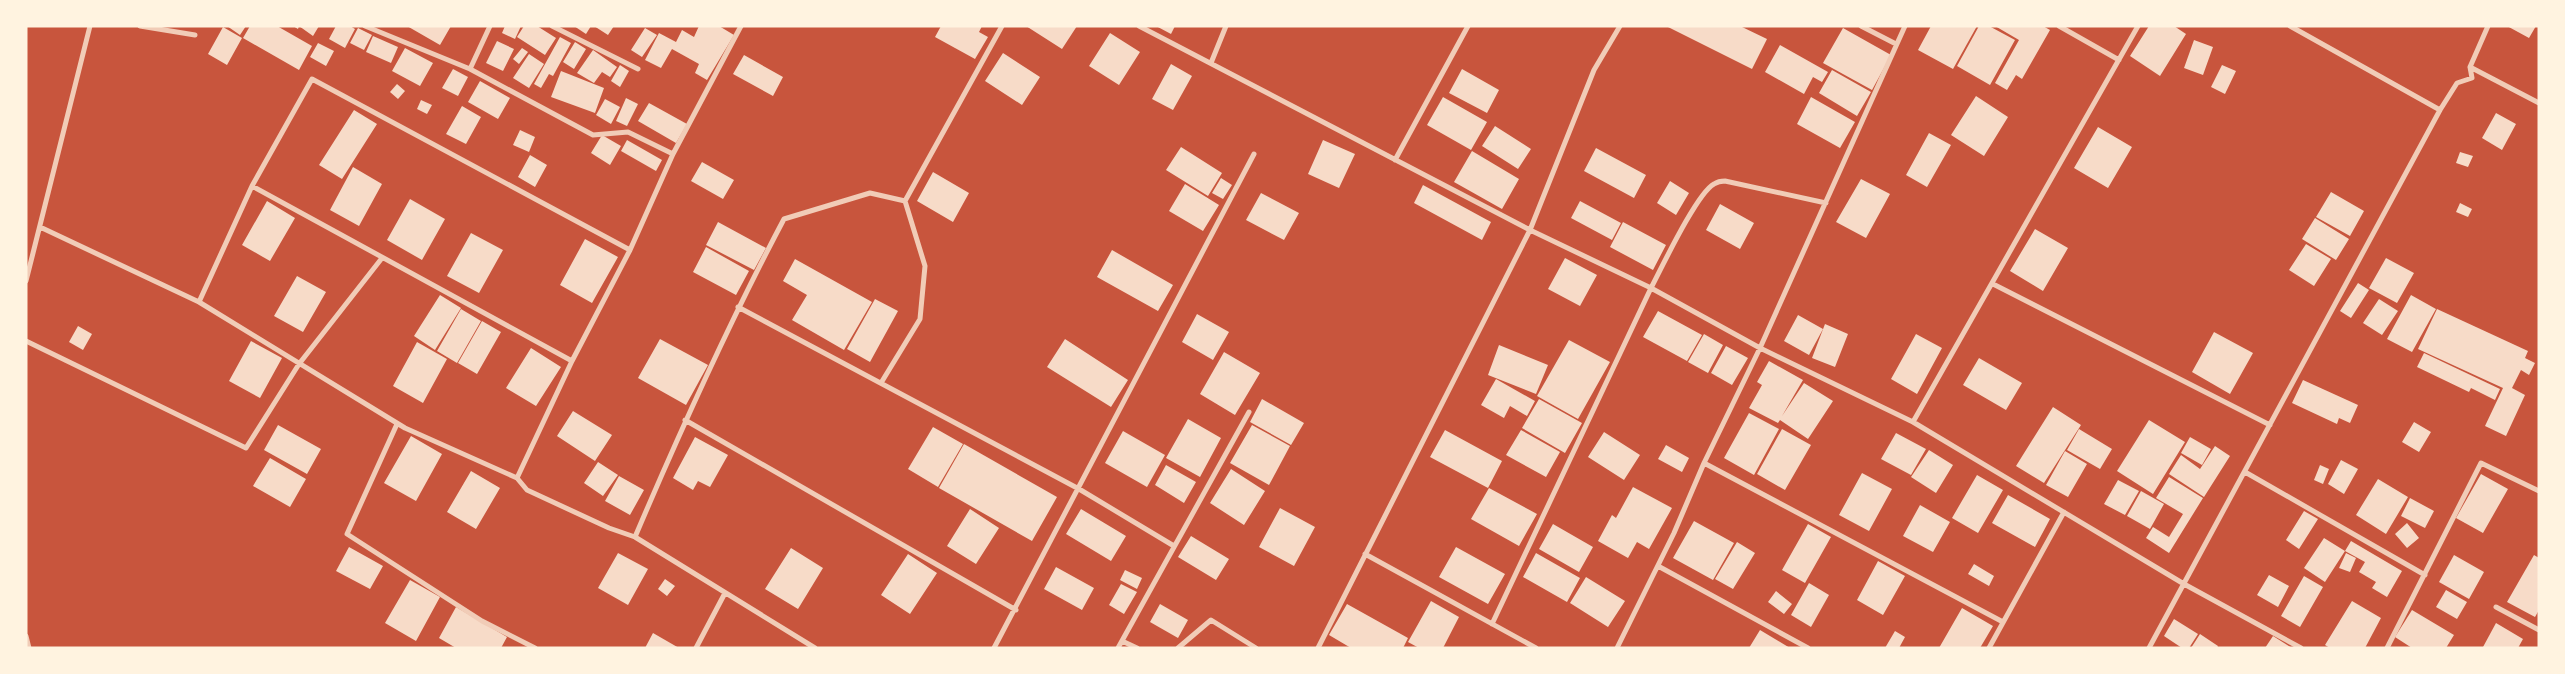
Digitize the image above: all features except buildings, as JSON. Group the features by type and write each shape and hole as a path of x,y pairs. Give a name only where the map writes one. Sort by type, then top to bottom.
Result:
{"street":[{"path":"26,281 90,26"},
{"path":"140,26 195,35"},
{"path":"365,26 470,69 593,135 628,132 673,154"},
{"path":"470,69 490,26"},
{"path":"552,26 638,69"},
{"path":"517,478 572,361 630,250 673,154 741,26"},
{"path":"881,383 920,319 925,266 905,201 1002,26"},
{"path":"1140,26 1530,230 1651,288 1760,348 1913,422 2184,584 2301,648"},
{"path":"1210,63 1226,26"},
{"path":"1395,160 1468,26"},
{"path":"1318,648 1530,230 1594,70 1620,26"},
{"path":"1861,26 1896,44"},
{"path":"1617,648 1658,566 1704,463 1760,348 1905,26"},
{"path":"2059,26 2119,60"},
{"path":"1913,422 2138,26"},
{"path":"2290,26 2440,110"},
{"path":"2149,648 2440,110 2457,83 2472,78 2470,67 2488,26"},
{"path":"2470,67 2539,103"},
{"path":"199,302 252,186 312,79 630,250"},
{"path":"994,648 1016,610 1254,154"},
{"path":"1492,624 1651,288 1675,241 1704,194 1714,184 1725,181 1826,203"},
{"path":"252,186 572,361"},
{"path":"635,537 685,420 738,307 784,218 870,193 905,201"},
{"path":"40,228 199,302 397,424 517,478 527,490 609,528 635,537 815,648"},
{"path":"26,341 246,448 299,364 382,258"},
{"path":"1993,284 2270,425"},
{"path":"738,307 1079,489 1174,546"},
{"path":"1118,648 1249,412"},
{"path":"685,420 1016,610"},
{"path":"397,424 347,534 482,621 534,648"},
{"path":"1704,463 2003,622"},
{"path":"2387,648 2481,463 2539,491"},
{"path":"2245,472 2425,575"},
{"path":"1989,648 2064,512"},
{"path":"1365,554 1536,648"},
{"path":"1658,566 1808,648"},
{"path":"696,648 725,594"},
{"path":"2496,608 2539,630"},
{"path":"1178,648 1211,620 1256,648"},
{"path":"26,636 29,648"},
{"path":"1122,641 1137,648"}]}
